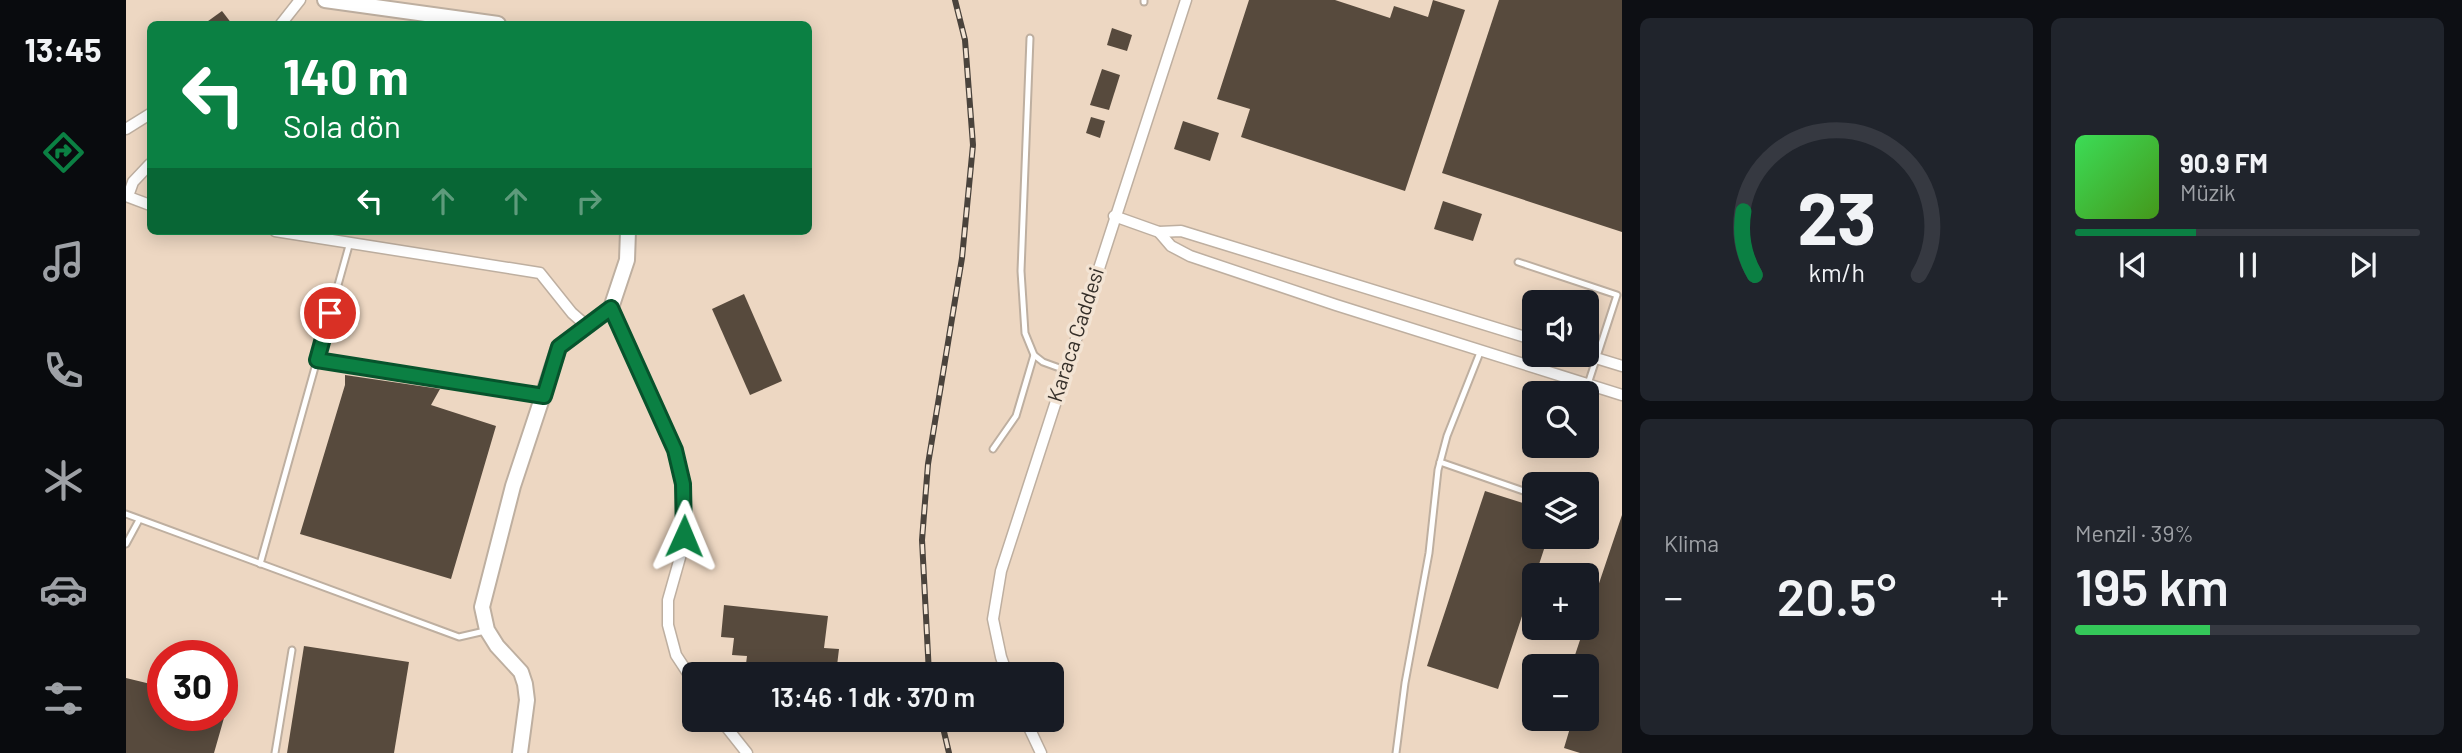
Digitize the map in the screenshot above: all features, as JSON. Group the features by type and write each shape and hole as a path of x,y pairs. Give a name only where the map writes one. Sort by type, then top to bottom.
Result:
{"street":[{"path":"283,21 300,0"},
{"path":"325,0 476,21"},
{"name":"Karaca Caddesi","path":"1003,662 993,619 1001,571 1186,0"},
{"path":"126,129 147,116"},
{"path":"147,167 132,181 127,196 147,204"},
{"path":"1114,216 1158,232 1181,230 1522,336"},
{"path":"1158,232 1171,246 1191,256 1336,305 1578,381"},
{"path":"302,235 540,273 572,313 588,327"},
{"path":"520,753 527,700 525,684 521,672 497,646 487,630 482,607 513,486 559,347 611,308 627,260 628,235"},
{"path":"611,308 669,434 680,467 685,501 684,536 668,600 668,625 682,662"},
{"path":"1599,359 1622,366"},
{"path":"1599,388 1622,395"},
{"path":"730,732 747,753"},
{"path":"1031,732 1041,753"}],"lane":[{"path":"1030,38 1020,271 1025,333 1034,355 1043,362 1065,370"},
{"path":"260,564 350,242"},
{"path":"1518,262 1617,295 1599,338"},
{"path":"1396,753 1405,683 1429,552 1440,462 1480,350"},
{"path":"993,449 1016,416 1034,355"},
{"path":"317,360 544,396"},
{"path":"1440,462 1522,490"},
{"path":"126,514 459,637 487,630"},
{"path":"126,544 139,520"},
{"path":"275,753 292,650"}],"shaded area":[{"path":"126,0 1622,0 1622,753 126,753"}],"building":[{"path":"1249,0 1335,0 1390,18 1394,6 1428,17 1433,0 1465,10 1405,191 1241,137 1250,109 1217,99"},
{"path":"1499,0 1622,0 1622,232 1442,173"},
{"path":"222,11 230,21 208,21"},
{"path":"1112,28 1132,35 1127,51 1107,45"},
{"path":"1102,69 1120,75 1109,110 1090,105"},
{"path":"1091,117 1105,121 1100,138 1086,133"},
{"path":"1183,121 1219,133 1210,161 1174,149"},
{"path":"1443,201 1482,214 1473,241 1434,229"},
{"path":"744,294 782,381 750,395 712,309"},
{"path":"345,375 440,389 431,405 496,426 451,579 300,534 345,385"},
{"path":"1485,491 1522,503 1522,549 1544,549 1539,563 1522,563 1522,616 1498,689 1427,666"},
{"path":"1622,515 1622,753 1580,753 1564,748 1569,731 1599,731 1599,654 1575,654 1580,640 1599,640 1599,583"},
{"path":"724,605 828,616 824,648 839,649 837,662 746,662 747,656 732,655 734,638 721,637"},
{"path":"304,646 409,662 394,753 287,753"},
{"path":"126,678 147,683 147,731 220,731 214,753 126,753"}],"railway":[{"path":"928,662 922,540 928,464 962,258 973,145 965,40 955,0"},
{"path":"944,732 949,753"}],"route":[{"path":"330,313 317,360 544,396 559,347 611,308 675,450 685,501 684,536"}]}
